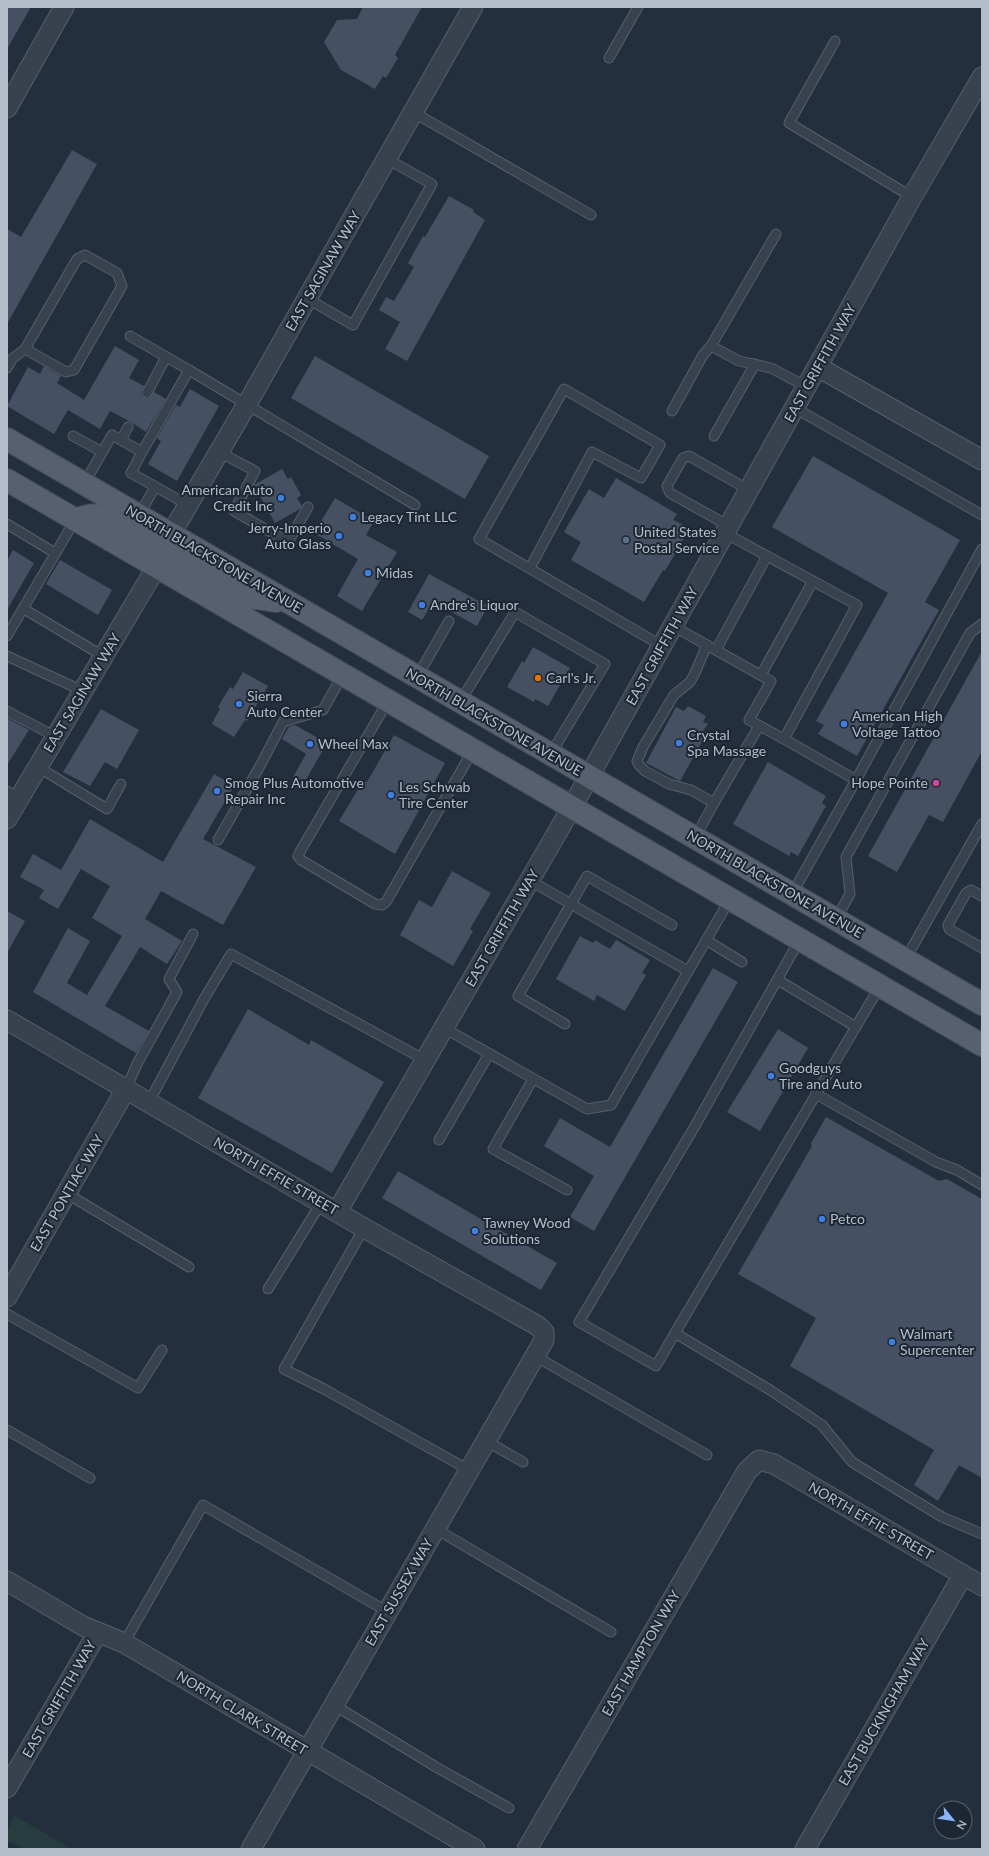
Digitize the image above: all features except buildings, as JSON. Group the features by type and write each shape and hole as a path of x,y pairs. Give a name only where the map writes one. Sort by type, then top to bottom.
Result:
{"main road":[{"name":"NORTH BLACKSTONE AVENUE","path":"7,439 982,1004"},
{"path":"7,480 982,1044"},
{"path":"75,520 88,516 101,516 141,540 156,544 165,542 171,534"},
{"path":"157,566 165,559 176,559 248,597 288,602"}],"street":[{"path":"7,108 64,7"},
{"name":"EAST SAGINAW WAY","path":"171,534 308,299 473,7"},
{"name":"EAST GRIFFITH WAY","path":"329,1208 425,1060 572,807 912,197 982,77"},
{"path":"818,367 982,460"},
{"name":"EAST SAGINAW WAY","path":"7,819 13,795 38,767 157,566"},
{"name":"NORTH EFFIE STREET","path":"7,1020 329,1208 538,1326 544,1332"},
{"name":"EAST PONTIAC WAY","path":"7,1297 126,1089"},
{"name":"EAST SUSSEX WAY","path":"251,1849 535,1356 544,1340 544,1332"},
{"name":"NORTH EFFIE STREET","path":"759,1460 774,1464 982,1586"},
{"name":"EAST HAMPTON WAY","path":"527,1849 747,1471 759,1460"},
{"name":"EAST BUCKINGHAM WAY","path":"805,1849 963,1575"},
{"name":"NORTH CLARK STREET","path":"7,1581 83,1626 124,1643 475,1849"},
{"name":"EAST GRIFFITH WAY","path":"7,1788 98,1632"}],"lane":[{"path":"609,58 638,7"},
{"path":"835,41 789,123 912,197"},
{"path":"413,112 591,215"},
{"path":"308,299 353,325 357,318 432,184 387,159"},
{"path":"672,411 703,355 711,346 776,234"},
{"path":"7,368 12,359 26,350 77,259 85,255 117,273 122,286 74,370 66,372 26,350"},
{"path":"130,336 415,505"},
{"path":"711,346 739,361 771,368 807,387"},
{"path":"146,393 166,357"},
{"path":"714,436 755,364"},
{"path":"188,505 131,473 189,370"},
{"path":"530,568 592,452 641,478 660,445 564,389 479,539 662,646"},
{"path":"795,408 982,515"},
{"path":"121,440 128,427"},
{"path":"84,484 112,435 142,452"},
{"path":"73,436 102,452"},
{"path":"219,452 255,472 234,511 288,542 308,507"},
{"path":"749,490 689,456 683,458 667,486 670,493 767,556 857,605 784,739"},
{"path":"139,515 155,487"},
{"path":"7,636 75,520"},
{"path":"7,524 56,553"},
{"path":"792,894 982,549"},
{"path":"716,650 767,556"},
{"path":"761,675 813,581"},
{"path":"24,609 104,656"},
{"path":"460,702 515,612 605,664 550,754"},
{"path":"417,677 449,621"},
{"path":"836,919 850,894 846,857 970,633 982,624"},
{"path":"673,626 771,681 749,720 856,780"},
{"path":"707,645 690,682 674,695 643,746 637,761 645,771 669,784 691,790 714,803"},
{"path":"7,656 83,691"},
{"path":"218,840 260,766 282,722 323,710 343,674"},
{"path":"388,701 300,850 298,856 300,860 375,904 382,904 386,902 474,750"},
{"path":"7,710 56,737"},
{"path":"695,838 759,726"},
{"path":"38,767 108,809 122,784"},
{"path":"905,960 982,824"},
{"path":"565,1024 518,996 586,876 672,925"},
{"path":"529,880 688,971"},
{"path":"982,896 971,890 966,893 948,925 949,929 982,948"},
{"path":"444,1028 587,1109 611,1105 730,898"},
{"path":"126,1089 137,1064 177,992 169,979 193,934"},
{"path":"800,939 695,1126 579,1322 656,1366 880,986"},
{"path":"706,940 742,962"},
{"path":"149,1102 204,999 231,954 425,1060"},
{"path":"778,980 856,1027"},
{"path":"439,1140 489,1054"},
{"path":"533,1079 493,1149 566,1190"},
{"path":"816,1094 936,1162 957,1170 982,1185"},
{"path":"66,1194 188,1266"},
{"path":"268,1289 329,1208"},
{"path":"364,1228 284,1369 324,1389 469,1470"},
{"path":"7,1314 138,1388 162,1350"},
{"path":"675,1333 770,1390 822,1425 852,1462 942,1517 982,1534"},
{"path":"535,1356 707,1455"},
{"path":"7,1430 90,1478"},
{"path":"486,1441 523,1462"},
{"path":"124,1643 203,1505 388,1612"},
{"path":"436,1529 611,1632"},
{"path":"334,1706 436,1767 509,1808"}],"green space":[{"path":"15,1816 72,1849 25,1849 7,1841 7,1829"}],"place":[{"name":"American Auto Credit Inc","path":"281,498"},
{"name":"Legacy Tint LLC","path":"353,517"},
{"name":"Jerry-Imperio Auto Glass","path":"339,536"},
{"name":"United States Postal Service","path":"626,540"},
{"name":"Midas","path":"368,573"},
{"name":"Andre's Liquor","path":"422,605"},
{"name":"Carl's Jr.","path":"538,678"},
{"name":"Sierra Auto Center","path":"239,704"},
{"name":"American High Voltage Tattoo","path":"844,724"},
{"name":"Crystal Spa Massage","path":"679,743"},
{"name":"Wheel Max","path":"310,744"},
{"name":"Hope Pointe","path":"936,783"},
{"name":"Smog Plus Automotive Repair Inc","path":"217,791"},
{"name":"Les Schwab Tire Center","path":"391,795"},
{"name":"Goodguys Tire and Auto","path":"771,1076"},
{"name":"Petco","path":"822,1219"},
{"name":"Tawney Wood Solutions","path":"475,1231"},
{"name":"Walmart Supercenter","path":"892,1342"}]}
